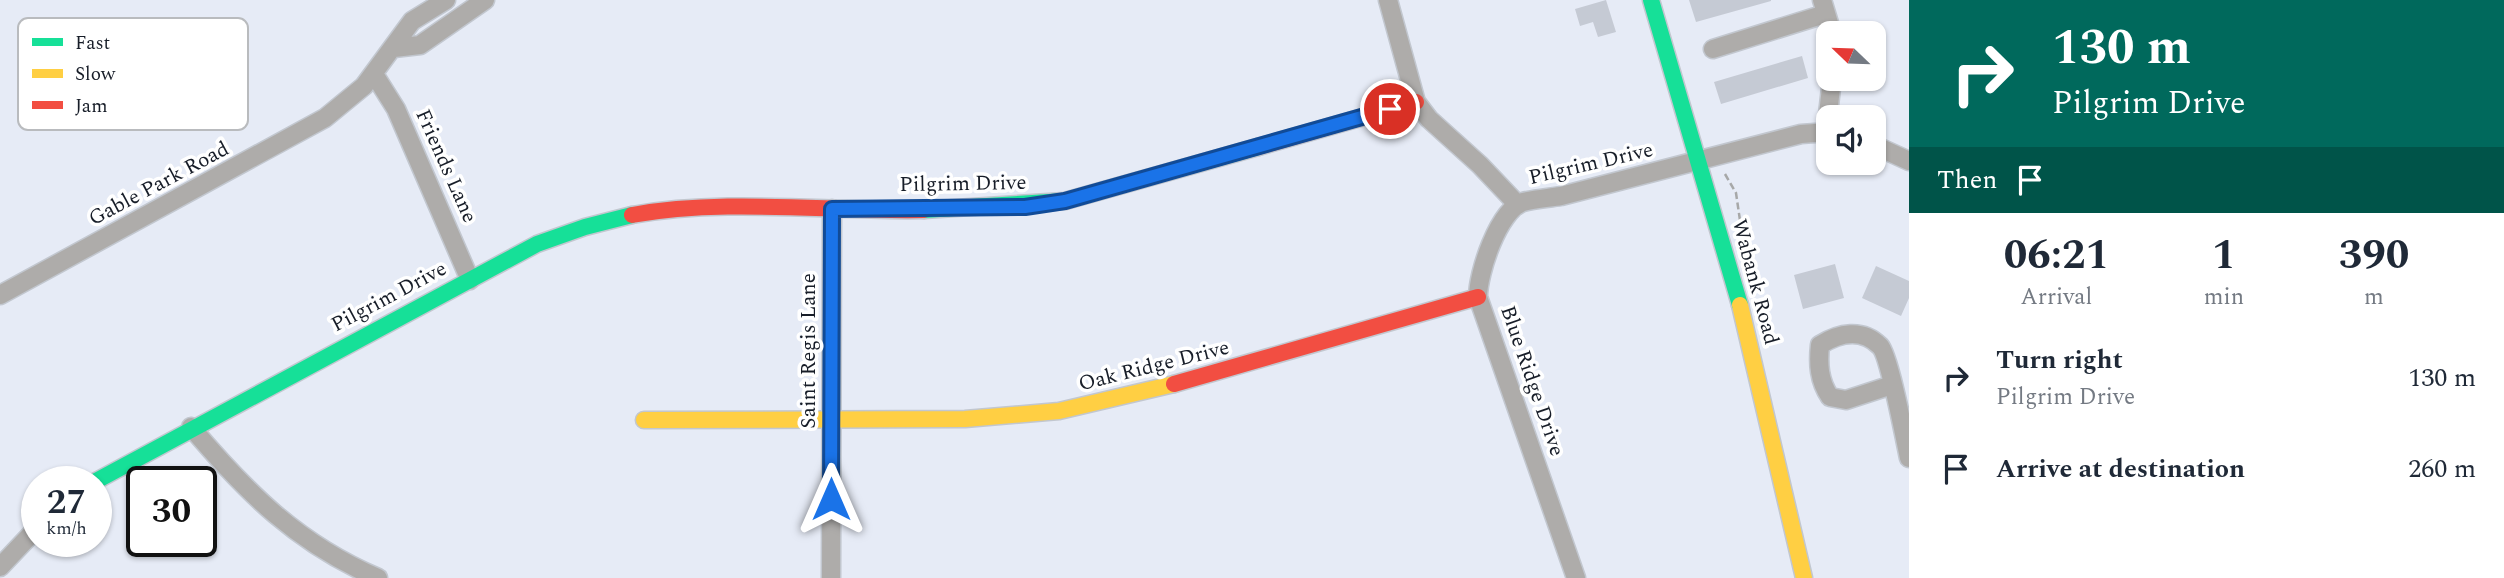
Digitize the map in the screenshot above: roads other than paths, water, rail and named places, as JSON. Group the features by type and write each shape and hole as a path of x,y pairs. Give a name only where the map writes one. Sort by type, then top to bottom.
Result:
{"street":[{"name":"Gable Park Road","path":"0,295 325,118 348,102 394,48 412,21 446,0"},
{"path":"394,48 420,44 485,0"},
{"path":"1388,0 1416,102"},
{"name":"Wabank Road","path":"1651,0 1701,162 1743,313 1804,578"},
{"path":"1713,49 1823,7"},
{"name":"Friends Lane","path":"373,74 396,109 470,280"},
{"name":"Pilgrim Drive","path":"112,472 191,427 537,244 572,229 631,214 701,209 1025,207 1065,201 1416,102 1429,119 1480,165 1518,205 1701,162 1801,134 1816,133"},
{"path":"1886,150 1909,161"},
{"name":"Blue Ridge Drive","path":"1518,205 1507,213 1491,245 1478,282 1478,297 1576,578"},
{"name":"Saint Regis Lane","path":"831,578 832,209"},
{"name":"Oak Ridge Drive","path":"644,420 965,419 1059,411 1172,385 1478,297"},
{"path":"1892,385 1846,400 1830,397 1824,387 1818,362 1820,345 1836,335 1851,333 1868,337 1882,348 1892,385 1909,458"},
{"path":"191,427 240,485 267,509 328,553 378,578"},
{"path":"0,568 21,545"}]}
